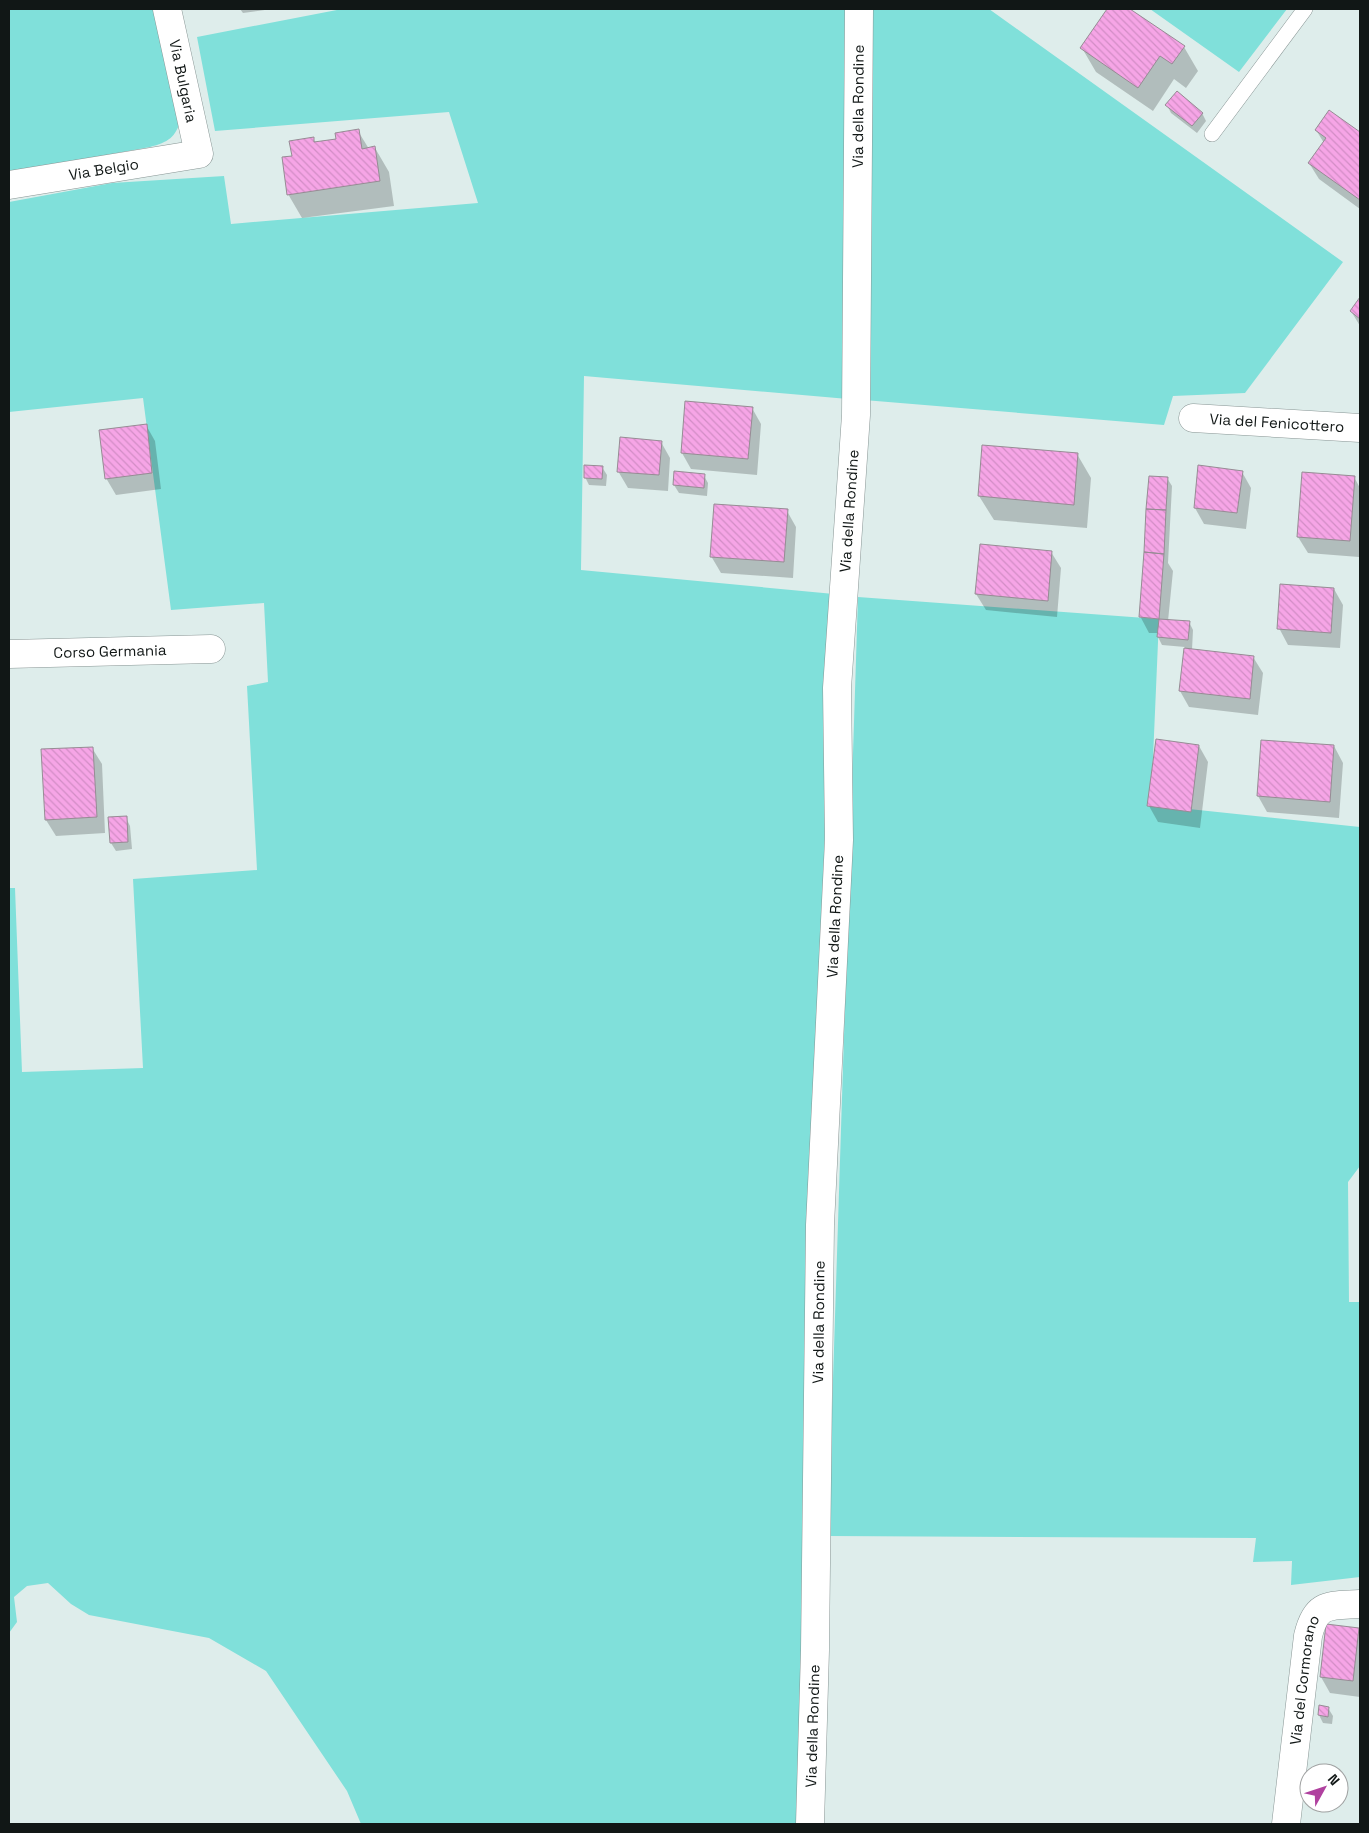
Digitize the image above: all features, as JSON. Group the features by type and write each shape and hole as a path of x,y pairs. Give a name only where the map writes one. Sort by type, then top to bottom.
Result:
{"street":[{"name":"Via Bulgaria","path":"167,9 198,154"},
{"name":"Via della Rondine","path":"810,1824 815,1650 820,1225 838,840 838,688 856,415 859,9"},
{"name":"Via Belgio","path":"9,185 198,154"},
{"name":"Via del Fenicottero","path":"1194,418 1360,428"},
{"name":"Corso Germania","path":"9,654 211,649"},
{"name":"Via del Cormorano","path":"1286,1824 1308,1636 1312,1620 1320,1610 1332,1605 1360,1604"}],"lane":[{"path":"1212,134 1305,9"}],"shaded area":[{"path":"9,9 157,9 181,118 174,135 162,143 150,147 9,173"},
{"path":"342,9 849,9 848,399 584,376 581,570 834,594 814,1120 803,1824 361,1824 347,1791 266,1671 209,1638 89,1615 71,1604 48,1583 27,1586 14,1597 17,1622 9,1633 9,888 15,888 22,1072 143,1068 133,879 257,870 247,686 268,682 264,603 171,610 143,398 9,412 9,202 112,183 224,176 231,224 478,203 449,112 215,131 197,37"},
{"path":"867,9 989,9 1343,262 1245,393 1173,396 1164,425 864,400"},
{"path":"1150,9 1287,9 1239,72"},
{"path":"858,597 1159,619 1151,805 1360,827 1360,1166 1348,1182 1349,1302 1360,1302 1360,1577 1291,1585 1292,1561 1253,1562 1256,1538 828,1536"}],"building":[{"path":"1107,9 1130,9 1185,46 1172,64 1160,56 1138,88 1080,48"},
{"path":"1177,91 1203,113 1192,126 1165,105"},
{"path":"1329,110 1360,132 1360,200 1308,163 1326,138 1315,130"},
{"path":"359,129 362,149 375,146 380,181 287,195 282,157 292,156 289,141 314,137 314,142 336,139 335,133"},
{"path":"1360,297 1360,319 1350,311"},
{"path":"685,401 753,407 748,459 681,453"},
{"path":"147,424 152,473 105,479 99,430"},
{"path":"620,437 662,441 659,475 617,472"},
{"path":"982,445 1078,453 1074,505 978,496"},
{"path":"584,465 603,466 602,479 584,478"},
{"path":"1198,465 1243,471 1237,513 1194,508"},
{"path":"674,471 705,474 704,488 673,485"},
{"path":"1302,472 1355,476 1350,541 1297,537"},
{"path":"1149,476 1168,477 1166,510 1146,509"},
{"path":"714,504 788,509 784,562 710,557"},
{"path":"1146,509 1166,510 1164,554 1144,552"},
{"path":"980,544 1052,551 1048,601 975,594"},
{"path":"1144,552 1164,554 1159,619 1139,617"},
{"path":"1280,584 1334,588 1331,633 1277,629"},
{"path":"1159,619 1190,621 1188,640 1157,637"},
{"path":"1184,648 1254,656 1250,699 1179,691"},
{"path":"1156,739 1199,745 1191,812 1147,806"},
{"path":"1261,740 1334,745 1330,802 1257,796"},
{"path":"93,747 97,817 45,820 41,749"},
{"path":"127,816 128,842 110,843 108,817"},
{"path":"1326,1624 1359,1628 1353,1681 1320,1677"},
{"path":"1319,1705 1329,1707 1328,1717 1318,1715"}]}
